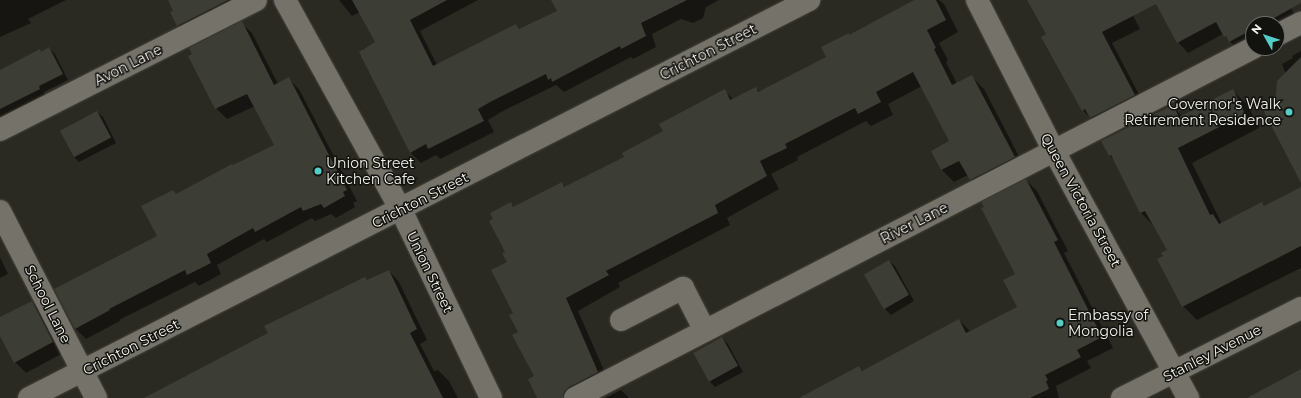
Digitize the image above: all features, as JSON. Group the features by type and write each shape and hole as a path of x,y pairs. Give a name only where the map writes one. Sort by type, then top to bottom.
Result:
{"street":[{"name":"Avon Lane","path":"0,130 256,0"},
{"name":"Union Street","path":"285,0 401,210 491,398"},
{"name":"Crichton Street","path":"29,398 401,210 809,0"},
{"name":"Queen Victoria Street","path":"977,0 1054,151 1188,398"},
{"path":"1285,32 1301,23"},
{"name":"River Lane","path":"575,398 1245,52"},
{"name":"School Lane","path":"0,211 96,398"},
{"path":"621,320 683,288 705,331"},
{"name":"Stanley Avenue","path":"1122,398 1301,308"}],"building":[{"path":"168,0 228,0 177,26 170,12 173,11"},
{"path":"352,0 447,0 410,20 433,66 516,24 519,29 557,11 551,0 687,0 641,23 646,36 621,49 620,46 552,82 551,78 548,80 546,74 478,109 484,121 428,149 426,144 410,153 359,52 375,42"},
{"path":"914,0 936,0 946,20 927,30 936,48 934,49 952,85 972,75 1015,157 970,180 959,161 941,170 931,151 949,141 913,72 876,92 881,102 858,114 855,108 785,144 787,148 760,161 767,176 715,205 718,213 606,271 609,275 566,298 598,372 569,387 564,392 563,398 537,398 528,379 534,376 512,335 518,332 509,315 513,313 491,270 507,262 502,253 505,252 489,221 493,219 490,213 511,202 513,207 562,182 564,187 624,157 622,153 663,131 659,124 725,89 730,100 756,87 758,92 826,57 821,47 849,33 849,35"},
{"path":"1027,0 1301,0 1301,3 1277,16 1245,16 1245,33 1229,42 1226,36 1224,37 1216,22 1177,43 1156,4 1102,32 1135,95 1090,118 1085,109 1082,111 1041,37 1046,34"},
{"path":"242,21 274,85 289,77 347,190 343,192 345,196 324,208 321,204 303,211 301,207 255,232 253,228 207,254 211,263 187,275 185,270 109,309 110,310 75,329 54,289 157,236 141,206 173,190 176,194 232,164 233,165 274,145 247,94 215,109 188,56 192,54 189,48"},
{"path":"49,47 63,74 39,86 40,89 0,109 0,70 40,49 41,52"},
{"name":"Governor's Walk Retirement Residence","path":"1301,57 1301,183 1260,104 1276,95 1277,81"},
{"path":"1233,89 1245,114 1178,148 1210,215 1213,214 1219,224 1262,202 1264,206 1301,187 1301,246 1182,307 1157,259 1163,256 1161,253 1167,250 1145,211 1140,213 1111,155 1109,156 1101,141 1173,105 1179,117"},
{"path":"97,111 111,137 74,157 60,131"},
{"path":"1026,179 1058,240 1054,242 1102,337 1077,350 1081,357 1045,375 1048,380 1046,381 1049,389 1030,398 799,398 859,366 862,371 959,319 966,333 1017,307 1003,280 1015,274 981,208 984,207 981,202"},
{"path":"889,260 909,295 884,309 864,274"},
{"path":"389,270 417,329 410,333 443,398 144,398 268,333 264,326 365,277 367,280"},
{"path":"32,301 53,342 14,363 0,336 0,317"},
{"path":"722,337 738,366 709,382 693,353"},
{"path":"1301,369 1301,398 1247,398"}],"place":[{"name":"Governor's Walk Retirement Residence","path":"1289,112"},
{"name":"Union Street Kitchen Cafe","path":"318,171"},
{"name":"Embassy of Mongolia","path":"1060,323"}]}
